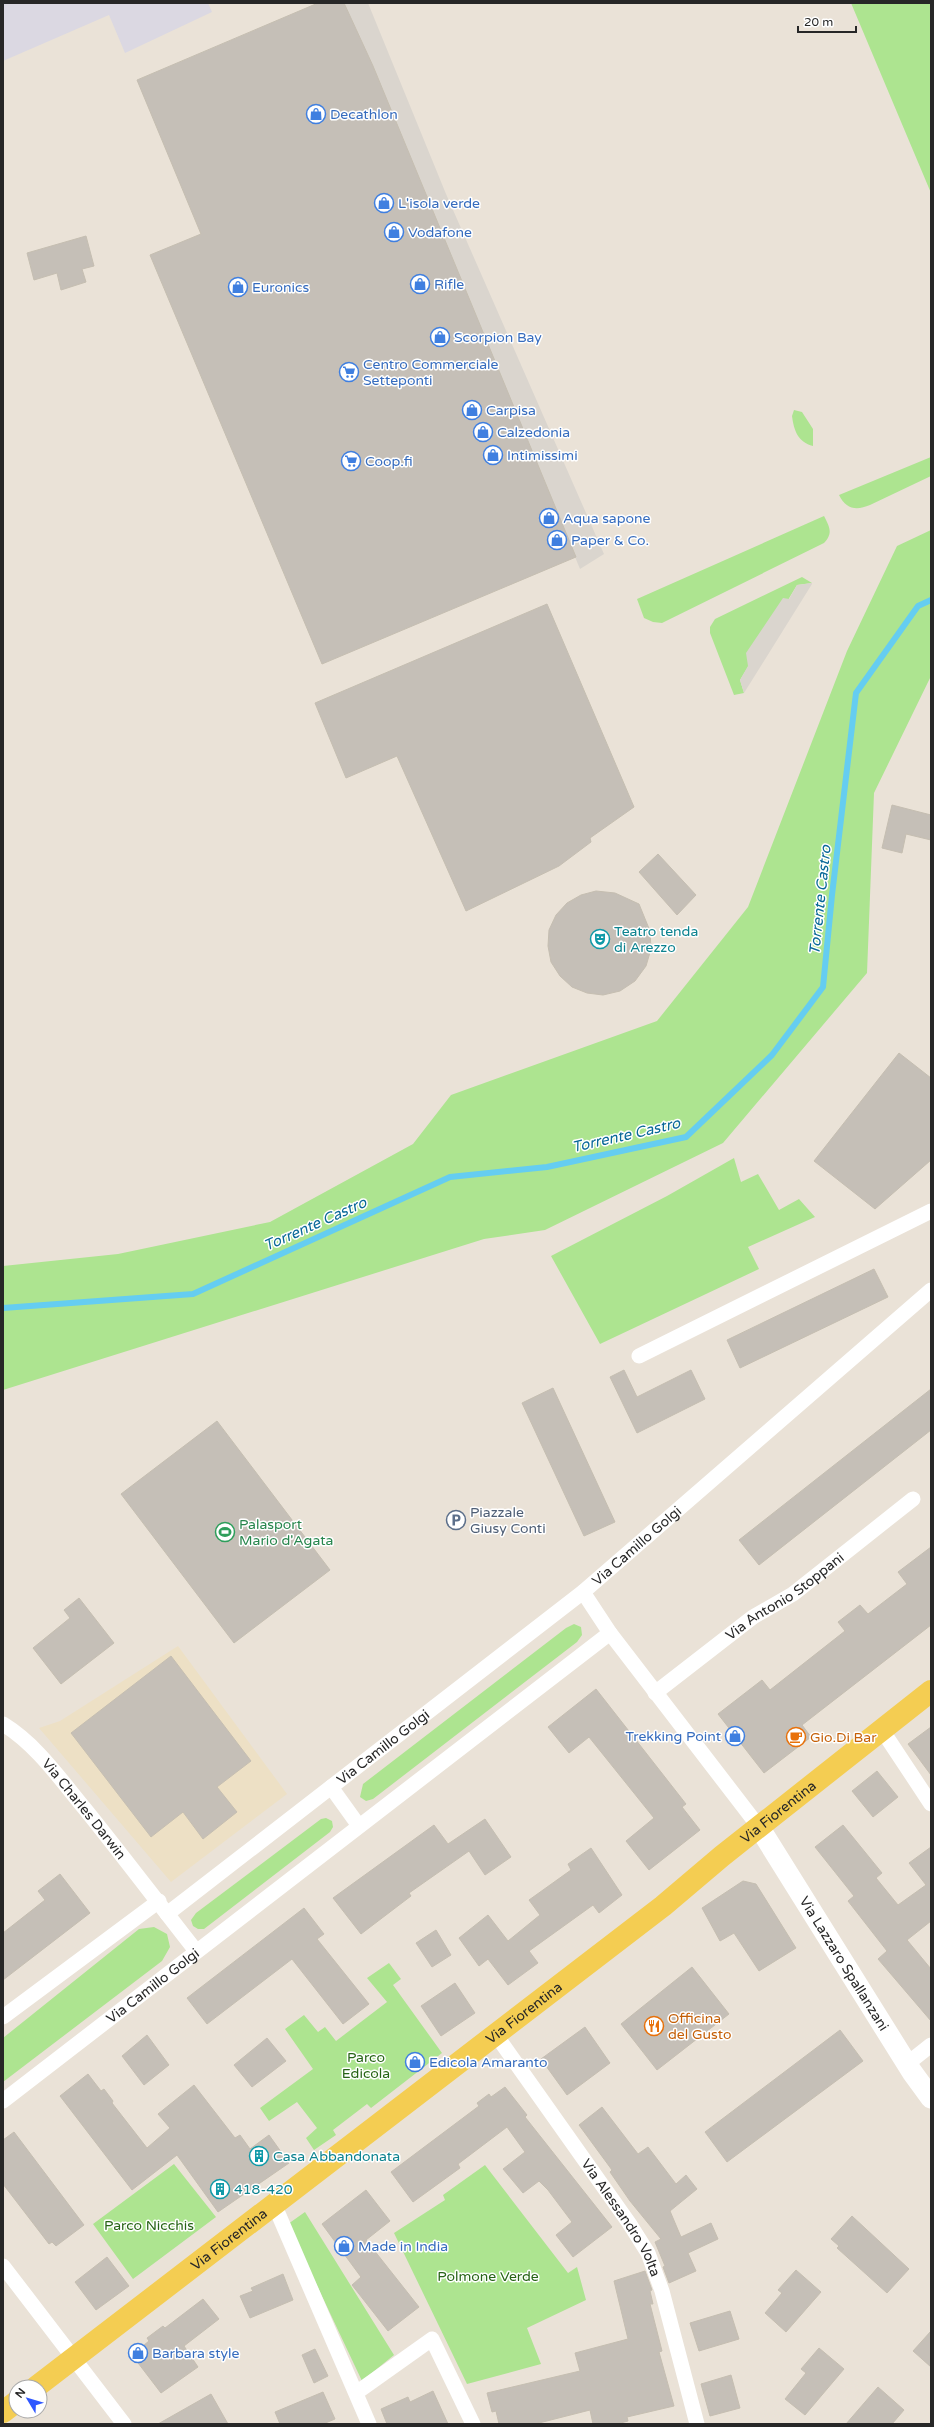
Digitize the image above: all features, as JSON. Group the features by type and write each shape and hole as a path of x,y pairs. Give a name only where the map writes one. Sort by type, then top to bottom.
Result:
{"main road":[{"name":"Via Fiorentina","path":"46,2379 663,1906 759,1827 931,1691"}],"street":[{"path":"639,1356 931,1211"},
{"name":"Via Camillo Golgi","path":"167,1914 583,1592 931,1290"},
{"name":"Via Antonio Stoppani","path":"656,1693 753,1617 793,1594 913,1499"},
{"path":"583,1592 610,1634 759,1827"},
{"name":"Via Camillo Golgi","path":"3,2101 610,1634"},
{"name":"Via Charles Darwin","path":"3,1724 15,1732 43,1757 159,1901 167,1914 196,1951"},
{"path":"882,1730 931,1804"},
{"name":"Via Camillo Golgi","path":"331,1787 359,1826"},
{"name":"Via Lazzaro Spallanzani","path":"759,1827 907,2064 931,2098"},
{"path":"3,2017 159,1901"},
{"name":"Via Alessandro Volta","path":"496,2034 629,2223 648,2253 662,2291 697,2424"},
{"path":"907,2064 931,2045"},
{"path":"274,2204 369,2424"},
{"path":"3,2266 124,2424"},
{"path":"356,2393 432,2339 473,2424"}],"shaded area":[{"path":"3,3 208,3 212,12 125,53 109,15 3,61"},
{"path":"344,3 368,3 446,194 604,554 580,569 373,67"},
{"path":"812,583 744,693 740,680 748,666 746,653 783,598 789,599 797,585"},
{"path":"178,1646 287,1794 171,1882 39,1728 60,1721"}],"green space":[{"path":"851,3 931,3 931,193"},
{"path":"794,410 802,412 813,429 813,446 800,439 794,426 792,416"},
{"path":"931,457 931,476 870,505 860,508 852,508 842,500 839,495"},
{"path":"824,516 830,533 824,543 662,623 653,622 644,618 637,599"},
{"path":"931,530 931,676 874,793 867,973 723,1143 545,1230 484,1239 3,1390 3,1266 118,1254 270,1222 413,1144 451,1095 657,1021 748,907 847,651 897,546"},
{"path":"802,577 812,583 797,585 740,680 744,693 734,695 710,633 710,627 715,619"},
{"path":"734,1158 741,1182 758,1174 779,1210 799,1199 815,1217 748,1247 759,1269 600,1344 551,1256 667,1196"},
{"path":"574,1624 581,1627 582,1635 577,1642 373,1799 366,1801 360,1797 363,1784 566,1628"},
{"path":"326,1818 332,1821 333,1827 330,1832 204,1929 198,1929 193,1926 191,1920 196,1913 321,1819"},
{"path":"154,1927 167,1934 170,1947 162,1961 3,2082 3,2038 139,1929"},
{"name":"Parco Edicola","path":"389,1963 401,1979 393,1985 442,2053 371,2108 367,2104 333,2130 336,2135 314,2150 306,2138 317,2128 297,2102 269,2121 260,2108 313,2069 285,2029 304,2015 318,2032 325,2027 336,2041 387,2002 367,1978"},
{"name":"Parco Nicchis","path":"174,2164 216,2217 133,2279 93,2224"},
{"name":"Polmone Verde","path":"485,2165 568,2273 577,2267 586,2300 527,2328 541,2364 467,2384 394,2233 445,2200 443,2195"},
{"path":"305,2212 394,2355 362,2381 288,2224"}],"building":[{"name":"Centro Commerciale Setteponti","path":"318,3 344,3 373,66 576,557 322,664 150,255 201,234 137,80"},
{"path":"86,236 94,266 82,269 86,282 61,290 57,273 34,280 27,253"},
{"path":"547,604 634,807 590,838 591,842 559,866 466,911 397,756 346,778 315,703"},
{"path":"892,805 931,815 931,840 906,834 902,853 882,848"},
{"path":"658,854 696,895 677,915 639,872"},
{"name":"Teatro tenda di Arezzo","path":"596,891 615,893 639,904 650,931 651,949 646,966 635,981 620,991 603,995 587,993 572,987 560,976 551,962 548,946 549,930 556,915 567,903 581,895"},
{"path":"899,1053 931,1078 931,1160 875,1209 814,1161"},
{"path":"874,1269 888,1297 740,1368 727,1340"},
{"path":"624,1370 637,1397 691,1370 705,1399 637,1433 610,1377"},
{"path":"553,1388 615,1522 584,1536 522,1403"},
{"path":"931,1389 931,1430 759,1565 739,1540"},
{"name":"Palasport Mario d'Agata","path":"217,1421 330,1570 234,1643 121,1494"},
{"path":"931,1547 931,1625 802,1725 811,1737 764,1773 718,1714 762,1680 770,1690 845,1631 838,1622 860,1605 868,1614 907,1584 898,1572"},
{"path":"79,1598 114,1643 61,1684 33,1648 70,1618 64,1610"},
{"path":"171,1656 251,1761 217,1787 237,1812 203,1839 183,1812 151,1837 71,1733"},
{"path":"596,1689 686,1804 682,1807 700,1830 649,1870 626,1841 654,1818 589,1737 569,1753 548,1727"},
{"path":"931,1727 931,1775 908,1744"},
{"path":"877,1771 898,1797 873,1817 852,1791"},
{"path":"485,1819 511,1857 485,1875 469,1851 409,1893 411,1896 361,1934 333,1898 434,1825 448,1844"},
{"path":"843,1825 882,1873 876,1878 898,1905 926,1885 909,1863 931,1847 931,1921 907,1940 931,1969 931,2021 878,1959 887,1951 848,1901 854,1896 815,1847"},
{"path":"591,1848 622,1895 599,1913 593,1905 529,1951 538,1963 508,1985 488,1959 479,1966 459,1938 488,1915 508,1941 540,1915 529,1900 571,1870 568,1864"},
{"path":"60,1874 90,1913 3,1980 3,1933 45,1900 38,1891"},
{"path":"743,1881 756,1884 796,1948 759,1971 734,1933 720,1941 702,1908"},
{"path":"304,1908 324,1934 317,1939 369,2004 343,2024 292,1959 207,2024 187,1998"},
{"path":"436,1930 451,1955 432,1967 416,1943"},
{"path":"692,1967 729,2014 657,2070 621,2024"},
{"path":"455,1983 475,2013 441,2036 421,2006"},
{"path":"585,2027 610,2063 567,2095 541,2059"},
{"path":"840,2030 863,2061 727,2162 705,2132"},
{"path":"147,2035 169,2065 144,2085 122,2056"},
{"path":"267,2038 286,2061 252,2087 234,2065"},
{"path":"88,2074 101,2091 104,2089 113,2101 112,2103 147,2148 170,2128 158,2114 194,2085 235,2138 240,2135 250,2149 269,2135 289,2163 218,2212 177,2155 132,2190 60,2096"},
{"path":"505,2087 527,2115 525,2117 612,2227 573,2257 556,2235 572,2222 548,2190 539,2181 523,2193 503,2169 525,2152 507,2127 458,2164 460,2168 413,2202 391,2172 479,2106 477,2103 489,2094 491,2097"},
{"path":"602,2107 638,2154 648,2147 676,2184 686,2175 697,2189 670,2211 681,2237 711,2223 718,2239 688,2253 696,2271 669,2283 663,2267 665,2266 655,2242 661,2239 630,2201 610,2172 612,2170 579,2125"},
{"path":"14,2132 84,2225 56,2246 52,2242 49,2244 3,2184 3,2140"},
{"path":"366,2190 390,2221 366,2240 419,2307 388,2331 352,2285 361,2277 322,2224"},
{"path":"852,2216 909,2269 887,2293 837,2248 839,2246 831,2239"},
{"path":"107,2257 129,2286 96,2310 75,2282"},
{"path":"796,2270 821,2292 786,2332 765,2313 782,2293 778,2290"},
{"path":"645,2271 652,2290 650,2291 653,2304 650,2304 662,2351 659,2352 674,2406 627,2417 628,2421 617,2424 593,2424 590,2410 535,2424 499,2424 496,2411 492,2412 487,2393 580,2371 575,2353 628,2339 614,2281"},
{"path":"283,2274 293,2300 250,2318 240,2296 253,2291 251,2288"},
{"path":"203,2299 219,2319 184,2346 198,2367 161,2393 132,2355 149,2341 147,2338 163,2326 165,2328"},
{"path":"730,2311 739,2339 699,2351 690,2323"},
{"path":"931,2331 931,2367 913,2351"},
{"path":"819,2348 844,2369 805,2415 785,2399 806,2373 801,2369"},
{"path":"315,2349 328,2376 314,2383 302,2355"},
{"path":"731,2375 740,2408 710,2416 701,2384"},
{"path":"878,2387 904,2410 892,2424 846,2424"},
{"path":"433,2391 448,2424 387,2424 381,2409 408,2397 410,2402"},
{"path":"323,2392 335,2419 323,2424 280,2424 275,2412"},
{"path":"211,2394 228,2424 158,2424"}],"waterway":[{"name":"Torrente Castro","path":"3,1308 193,1294 450,1177 547,1167 686,1137 772,1055 823,987 832,895 856,693 918,606 931,600"}],"place":[{"name":"Decathlon","path":"316,114"},
{"name":"L'isola verde","path":"384,203"},
{"name":"Vodafone","path":"394,232"},
{"name":"Rifle","path":"420,284"},
{"name":"Euronics","path":"238,287"},
{"name":"Scorpion Bay","path":"440,337"},
{"name":"Centro Commerciale Setteponti","path":"349,372"},
{"name":"Carpisa","path":"472,410"},
{"name":"Calzedonia","path":"483,432"},
{"name":"Intimissimi","path":"493,455"},
{"name":"Coop.fi","path":"351,461"},
{"name":"Aqua sapone","path":"549,518"},
{"name":"Paper & Co.","path":"557,540"},
{"name":"Teatro tenda di Arezzo","path":"600,939"},
{"name":"Piazzale Giusy Conti","path":"456,1520"},
{"name":"Palasport Mario d'Agata","path":"225,1532"},
{"name":"Trekking Point","path":"735,1736"},
{"name":"Gio.Di Bar","path":"796,1737"},
{"name":"Officina del Gusto","path":"654,2026"},
{"name":"Edicola Amaranto","path":"415,2062"},
{"name":"Casa Abbandonata","path":"259,2156"},
{"name":"418-420","path":"220,2189"},
{"name":"Made in India","path":"344,2246"},
{"name":"Barbara style","path":"138,2353"}]}
